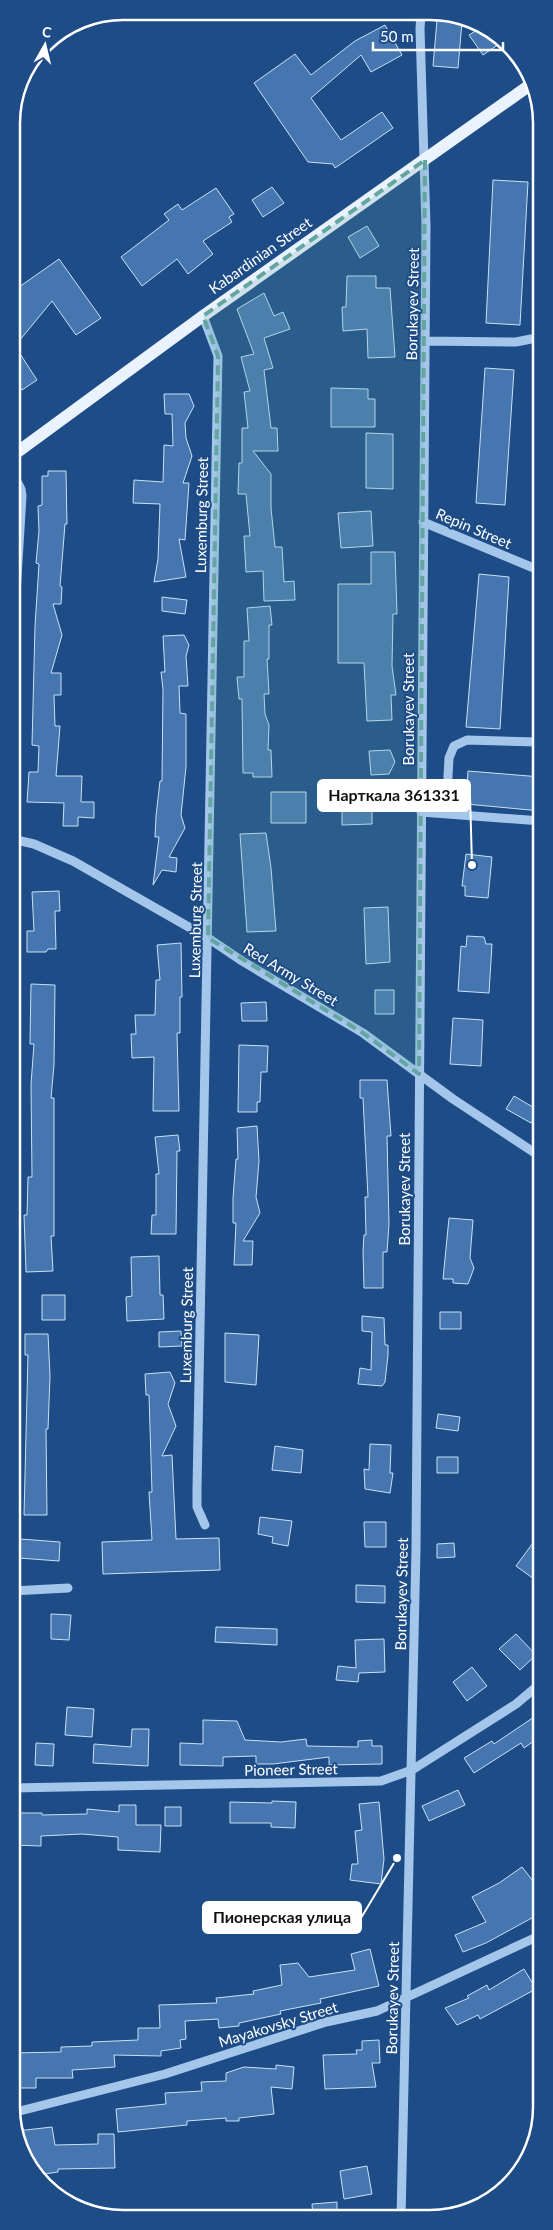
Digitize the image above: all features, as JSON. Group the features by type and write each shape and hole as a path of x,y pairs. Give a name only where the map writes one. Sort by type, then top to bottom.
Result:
{"main road":[{"name":"Kabardinian Street","path":"20,450 203,316 527,87"}],"street":[{"name":"Borukayev Street","path":"401,2210 416,1548 425,341 425,160 421,20"},
{"name":"Luxemburg Street","path":"203,316 218,356 196,1490 198,1507 205,1525"},
{"path":"425,341 516,342 533,339"},
{"path":"20,487 22,496 20,529"},
{"name":"Repin Street","path":"423,522 533,568"},
{"path":"446,814 449,758 454,746 467,740 533,742"},
{"path":"421,812 533,820"},
{"name":"Red Army Street","path":"20,841 34,844 73,861 208,938 242,961 363,1034 453,1099 533,1152"},
{"path":"20,1591 68,1588"},
{"name":"Pioneer Street","path":"20,1788 381,1781 412,1770 516,1704 533,1690"},
{"name":"Mayakovsky Street","path":"20,2111 165,2074 326,2022 376,2011 533,1939"}],"highlighted area":[{"path":"425,160 419,1074 363,1033 208,938 218,356 203,316"}],"building":[{"path":"437,20 462,25 458,68 433,66"},
{"path":"385,25 402,55 371,72 361,55 311,98 341,140 382,112 393,128 335,168 333,164 308,162 254,83 295,54 311,75 355,41"},
{"path":"476,31 498,45 483,55 469,35"},
{"path":"493,180 528,182 520,325 486,323"},
{"path":"272,187 284,203 263,217 252,200"},
{"path":"216,188 234,214 229,217 232,222 203,241 213,254 188,274 177,259 142,286 121,257 169,220 164,214 178,204 182,210"},
{"path":"367,226 379,246 360,258 348,237"},
{"path":"59,259 101,318 76,335 52,301 20,340 20,286"},
{"path":"347,276 376,276 376,288 390,288 395,357 368,358 367,329 343,331 342,307 346,307"},
{"path":"264,293 274,316 283,312 290,329 264,338 273,368 264,370 271,428 277,428 278,451 253,451 271,474 271,508 275,547 282,547 284,582 294,581 295,600 264,601 263,571 246,572 244,536 250,536 246,494 238,494 239,463 242,463 242,428 248,428 244,392 250,391 241,357 254,354 237,309"},
{"path":"20,354 37,380 22,390 20,387"},
{"path":"485,368 514,370 505,505 476,503"},
{"path":"331,388 368,389 368,399 375,399 375,427 331,427"},
{"path":"164,394 189,394 194,406 185,423 186,438 192,456 183,483 189,483 185,540 179,539 186,577 154,582 158,559 160,504 133,503 134,480 163,482 164,445 173,446 172,414 165,414"},
{"path":"366,433 393,434 393,489 366,488"},
{"path":"48,471 66,471 67,524 65,524 60,586 62,587 61,604 53,604 62,635 51,673 61,673 61,695 54,695 55,726 60,726 56,776 82,776 81,802 94,802 94,818 78,817 78,826 63,826 64,803 27,802 29,772 38,772 39,746 32,745 35,626 39,564 36,563 39,531 38,506 42,505 42,476 48,476"},
{"path":"371,511 373,546 341,548 338,513"},
{"path":"371,552 395,552 397,614 393,614 392,666 396,695 391,695 392,720 367,721 364,663 338,663 338,584 371,584"},
{"path":"479,574 509,577 500,729 466,727"},
{"path":"162,597 187,600 185,614 162,611"},
{"path":"270,606 272,625 269,625 269,659 267,659 269,694 264,694 265,714 269,725 268,750 271,750 272,777 253,777 253,773 243,773 242,699 239,699 237,677 244,677 244,641 249,641 247,608"},
{"path":"184,635 189,645 186,656 188,686 179,686 180,713 186,714 186,767 181,815 185,828 169,857 177,858 176,872 162,870 153,885 159,837 155,837 156,816 160,781 162,781 163,689 161,672 165,672 163,636"},
{"path":"390,750 395,762 389,774 371,775 369,751"},
{"path":"468,771 533,776 533,810 466,804"},
{"path":"271,792 306,792 306,823 271,823"},
{"path":"342,798 372,798 372,824 342,825"},
{"path":"266,833 276,931 247,932 240,834"},
{"path":"466,854 492,857 488,898 465,896 465,886 462,886"},
{"path":"59,891 60,911 55,911 56,949 48,949 46,952 27,952 27,931 34,931 32,892"},
{"path":"388,907 390,962 366,964 364,908"},
{"path":"467,936 484,937 486,944 492,944 489,993 458,991 461,946 466,947"},
{"path":"181,943 182,997 180,997 180,1033 177,1033 179,1111 153,1111 154,1057 132,1058 131,1034 136,1034 135,1015 155,1015 156,980 160,980 157,945"},
{"path":"31,984 55,985 54,1065 51,1098 54,1098 54,1236 51,1236 53,1271 26,1272 24,1215 27,1215 28,1177 32,1177 31,1084 34,1044 30,1044"},
{"path":"375,990 394,990 394,1014 375,1014"},
{"path":"266,1002 267,1021 242,1021 241,1003"},
{"path":"453,1018 483,1020 481,1066 450,1064"},
{"path":"239,1045 268,1046 267,1072 261,1072 260,1102 257,1102 257,1112 238,1112"},
{"path":"360,1080 387,1080 391,1136 387,1136 389,1224 387,1252 383,1252 383,1288 364,1288 365,1197 368,1197 363,1098 360,1098"},
{"path":"514,1096 533,1107 533,1119 531,1123 506,1109"},
{"path":"257,1126 259,1161 256,1197 260,1213 243,1241 253,1241 252,1265 234,1265 236,1223 233,1223 233,1198 236,1159 238,1159 237,1128"},
{"path":"178,1135 180,1151 177,1151 176,1234 151,1234 152,1215 156,1215 156,1174 159,1174 155,1137"},
{"path":"449,1218 473,1220 470,1258 474,1268 468,1284 453,1283 453,1279 443,1279"},
{"path":"159,1256 160,1295 163,1295 164,1319 127,1321 126,1297 132,1296 131,1257"},
{"path":"42,1295 65,1295 65,1320 42,1320"},
{"path":"440,1312 461,1312 461,1329 440,1329"},
{"path":"362,1316 384,1318 385,1345 388,1345 388,1355 385,1382 382,1386 358,1384 360,1368 371,1370 372,1332 362,1331"},
{"path":"181,1331 182,1346 159,1347 159,1332"},
{"path":"225,1333 259,1335 256,1385 225,1382"},
{"path":"25,1334 48,1334 50,1376 48,1429 46,1429 47,1515 24,1515 28,1355 25,1355"},
{"path":"170,1372 175,1383 168,1404 176,1426 162,1456 172,1455 176,1539 219,1538 220,1570 103,1574 102,1542 152,1540 149,1492 152,1492 149,1395 146,1395 145,1374"},
{"path":"438,1414 460,1417 458,1431 436,1428"},
{"path":"370,1444 391,1445 390,1473 393,1473 390,1493 365,1489 364,1469 369,1470"},
{"path":"275,1446 303,1450 301,1473 272,1470"},
{"path":"437,1457 458,1457 458,1473 437,1473"},
{"path":"260,1517 292,1521 288,1546 272,1543 273,1537 258,1534"},
{"path":"364,1522 386,1522 386,1547 365,1547"},
{"path":"20,1539 60,1542 59,1561 20,1558"},
{"path":"454,1543 455,1557 437,1558 437,1544"},
{"path":"533,1543 533,1578 516,1566"},
{"path":"356,1585 385,1586 385,1603 356,1602"},
{"path":"51,1614 71,1615 69,1640 51,1639"},
{"path":"216,1627 277,1629 277,1645 215,1642"},
{"path":"516,1634 533,1652 533,1658 520,1670 499,1649"},
{"path":"384,1639 385,1672 359,1673 358,1682 336,1680 338,1666 356,1668 355,1640"},
{"path":"472,1667 487,1686 467,1701 453,1682"},
{"path":"67,1707 94,1709 92,1737 65,1735"},
{"path":"533,1718 533,1742 524,1748 521,1743 474,1773 464,1758 492,1741 494,1744"},
{"path":"203,1720 237,1721 245,1740 281,1742 306,1739 307,1746 358,1747 358,1741 372,1740 372,1746 382,1746 382,1764 329,1765 329,1757 273,1764 256,1764 256,1756 223,1757 223,1766 180,1765 180,1743 203,1744"},
{"path":"132,1729 149,1729 148,1766 93,1763 94,1744 131,1747"},
{"path":"36,1743 54,1744 53,1766 35,1765"},
{"path":"458,1790 465,1805 429,1821 422,1806"},
{"path":"272,1801 296,1802 295,1828 271,1827 271,1823 230,1823 230,1802 272,1803"},
{"path":"379,1802 384,1859 381,1884 350,1880 352,1864 358,1864 355,1831 362,1830 359,1804"},
{"path":"119,1805 136,1805 136,1825 161,1825 160,1852 118,1850 118,1837 82,1834 41,1836 41,1846 20,1845 20,1813 42,1813 42,1815 87,1814 87,1809 119,1812"},
{"path":"165,1807 181,1807 181,1826 165,1826"},
{"path":"522,1867 533,1881 533,1917 486,1943 463,1952 455,1935 486,1922 472,1897 499,1883"},
{"path":"370,1949 379,1986 320,1999 321,2003 280,2011 281,2014 239,2023 239,2026 219,2028 218,2019 185,2021 186,2039 180,2040 181,2048 161,2051 161,2056 114,2055 115,2067 72,2070 73,2078 36,2078 36,2088 20,2088 20,2053 61,2052 61,2047 92,2046 92,2042 138,2040 138,2028 160,2028 159,2005 217,2003 216,1998 254,1994 253,1991 282,1985 280,1965 298,1963 309,1977 355,1970 351,1954"},
{"path":"524,1969 533,1984 533,1991 480,2019 478,2015 457,2025 445,2008 469,1998 467,1996 487,1985 489,1990"},
{"path":"379,2040 380,2063 372,2063 376,2087 325,2089 323,2055 357,2054 356,2050 362,2050 362,2041"},
{"path":"276,2065 294,2067 292,2089 271,2087 274,2114 239,2118 239,2121 226,2121 226,2118 187,2121 187,2125 118,2132 116,2109 166,2104 165,2093 202,2091 201,2082 226,2081 226,2073 244,2067 276,2069"},
{"path":"52,2127 55,2145 98,2144 98,2134 114,2134 115,2168 58,2169 58,2172 45,2174 34,2159 22,2130"},
{"path":"367,2166 372,2194 344,2199 340,2171"},
{"path":"337,2202 337,2210 312,2210 312,2204"}],"place":[{"name":"Нарткала 361331","path":"472,865"},
{"name":"Пионерская улица","path":"397,1858"}]}
